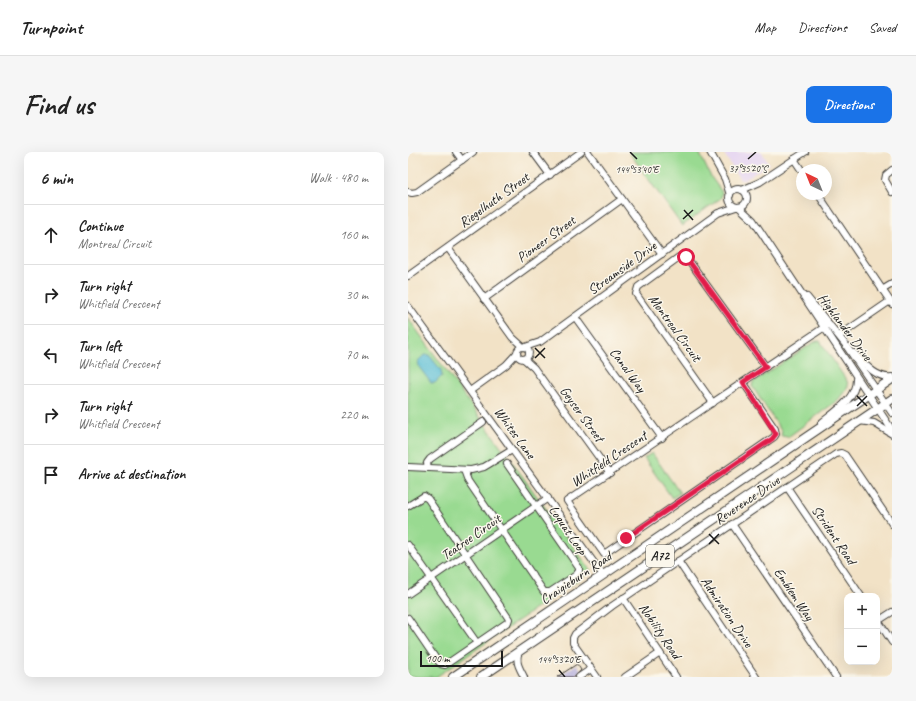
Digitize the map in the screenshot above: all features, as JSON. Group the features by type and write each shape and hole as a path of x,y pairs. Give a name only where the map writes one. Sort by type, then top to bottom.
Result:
{"main road":[{"name":"Craigieburn Road","path":"454,677 868,396 892,378"},
{"name":"Craigieburn Road","path":"481,677 889,401"}],"street":[{"path":"456,152 462,160"},
{"path":"408,192 412,194 417,192 473,152"},
{"path":"533,152 550,174"},
{"name":"Riegelhuth Street","path":"408,276 581,152"},
{"path":"588,152 662,254"},
{"path":"710,152 724,179 730,198"},
{"path":"724,179 739,190 760,182 805,152"},
{"path":"794,159 797,164"},
{"path":"892,170 886,175 885,180 892,192"},
{"path":"746,199 760,182"},
{"name":"Streamside Drive","path":"506,365 526,357 540,342 718,213 730,198 739,190"},
{"name":"Highlander Drive","path":"739,190 746,199 753,220 856,378 892,430"},
{"name":"Highlander Drive","path":"730,198 737,207 753,220"},
{"name":"Pioneer Street","path":"484,299 622,199"},
{"name":"Streamside Drive","path":"718,213 737,207 746,199"},
{"path":"822,200 891,302 839,336"},
{"path":"448,248 526,357"},
{"name":"Montreal Circuit","path":"714,403 636,294 638,287 679,257 686,257 690,262 766,367"},
{"path":"882,290 892,284"},
{"name":"Highlander Drive","path":"797,286 839,336 876,390 889,401 892,413"},
{"name":"Whites Lane","path":"408,306 603,575"},
{"name":"Canal Way","path":"575,317 662,438"},
{"name":"Whitfield Crescent","path":"743,382 775,429 776,434 774,437 604,554 567,501 714,403 743,382 829,324"},
{"name":"Streamside Drive","path":"470,391 506,365 521,350 540,342"},
{"path":"845,344 876,373 892,378"},
{"path":"521,350 526,357"},
{"name":"Geyser Street","path":"526,357 610,473"},
{"path":"802,440 850,398 855,388 856,378"},
{"path":"859,421 874,423 892,434"},
{"path":"428,468 427,463 430,458 483,422"},
{"path":"408,467 464,470 484,467 512,450"},
{"name":"Reverence Drive","path":"591,669 573,643 575,634 623,598 836,454 843,453 892,524"},
{"path":"507,464 536,506"},
{"path":"464,470 468,481 501,530"},
{"name":"Strident Road","path":"787,487 859,593"},
{"path":"408,506 421,497 424,496 428,499 509,619 508,622 445,665 441,664 408,618"},
{"name":"Teatree Circuit","path":"408,594 548,498"},
{"name":"Loquat Loop","path":"501,530 544,592 550,592 576,576 579,568 536,506"},
{"name":"Emblem Way","path":"732,524 836,677"},
{"path":"408,545 477,643"},
{"name":"Admiration Drive","path":"678,561 756,677"},
{"name":"Nobility Road","path":"623,598 676,677"},
{"path":"880,619 892,612"},
{"path":"880,623 892,642"},
{"path":"519,651 516,658 518,667 524,677"},
{"path":"625,677 660,653"},
{"path":"503,662 510,662 518,667"},
{"path":"579,677 591,669 596,677"}],"shaded area":[{"path":"723,152 762,152 769,164 744,180 740,180"}],"green space":[{"path":"629,152 699,152 711,177 722,192 721,198 682,226"},
{"path":"408,318 591,571 436,677 408,677"},
{"path":"816,341 820,341 847,381 848,387 838,400 788,437 781,436 782,432 752,386 753,382"},
{"path":"652,453 680,493 672,498 644,458"}],"water":[{"path":"424,355 429,355 441,370 442,376 435,383 431,383 419,367 418,361"}],"building":[{"path":"577,664 581,670 575,677 557,677"}],"route":[{"path":"626,538 776,436 775,429 743,382 766,367 686,257"}]}
